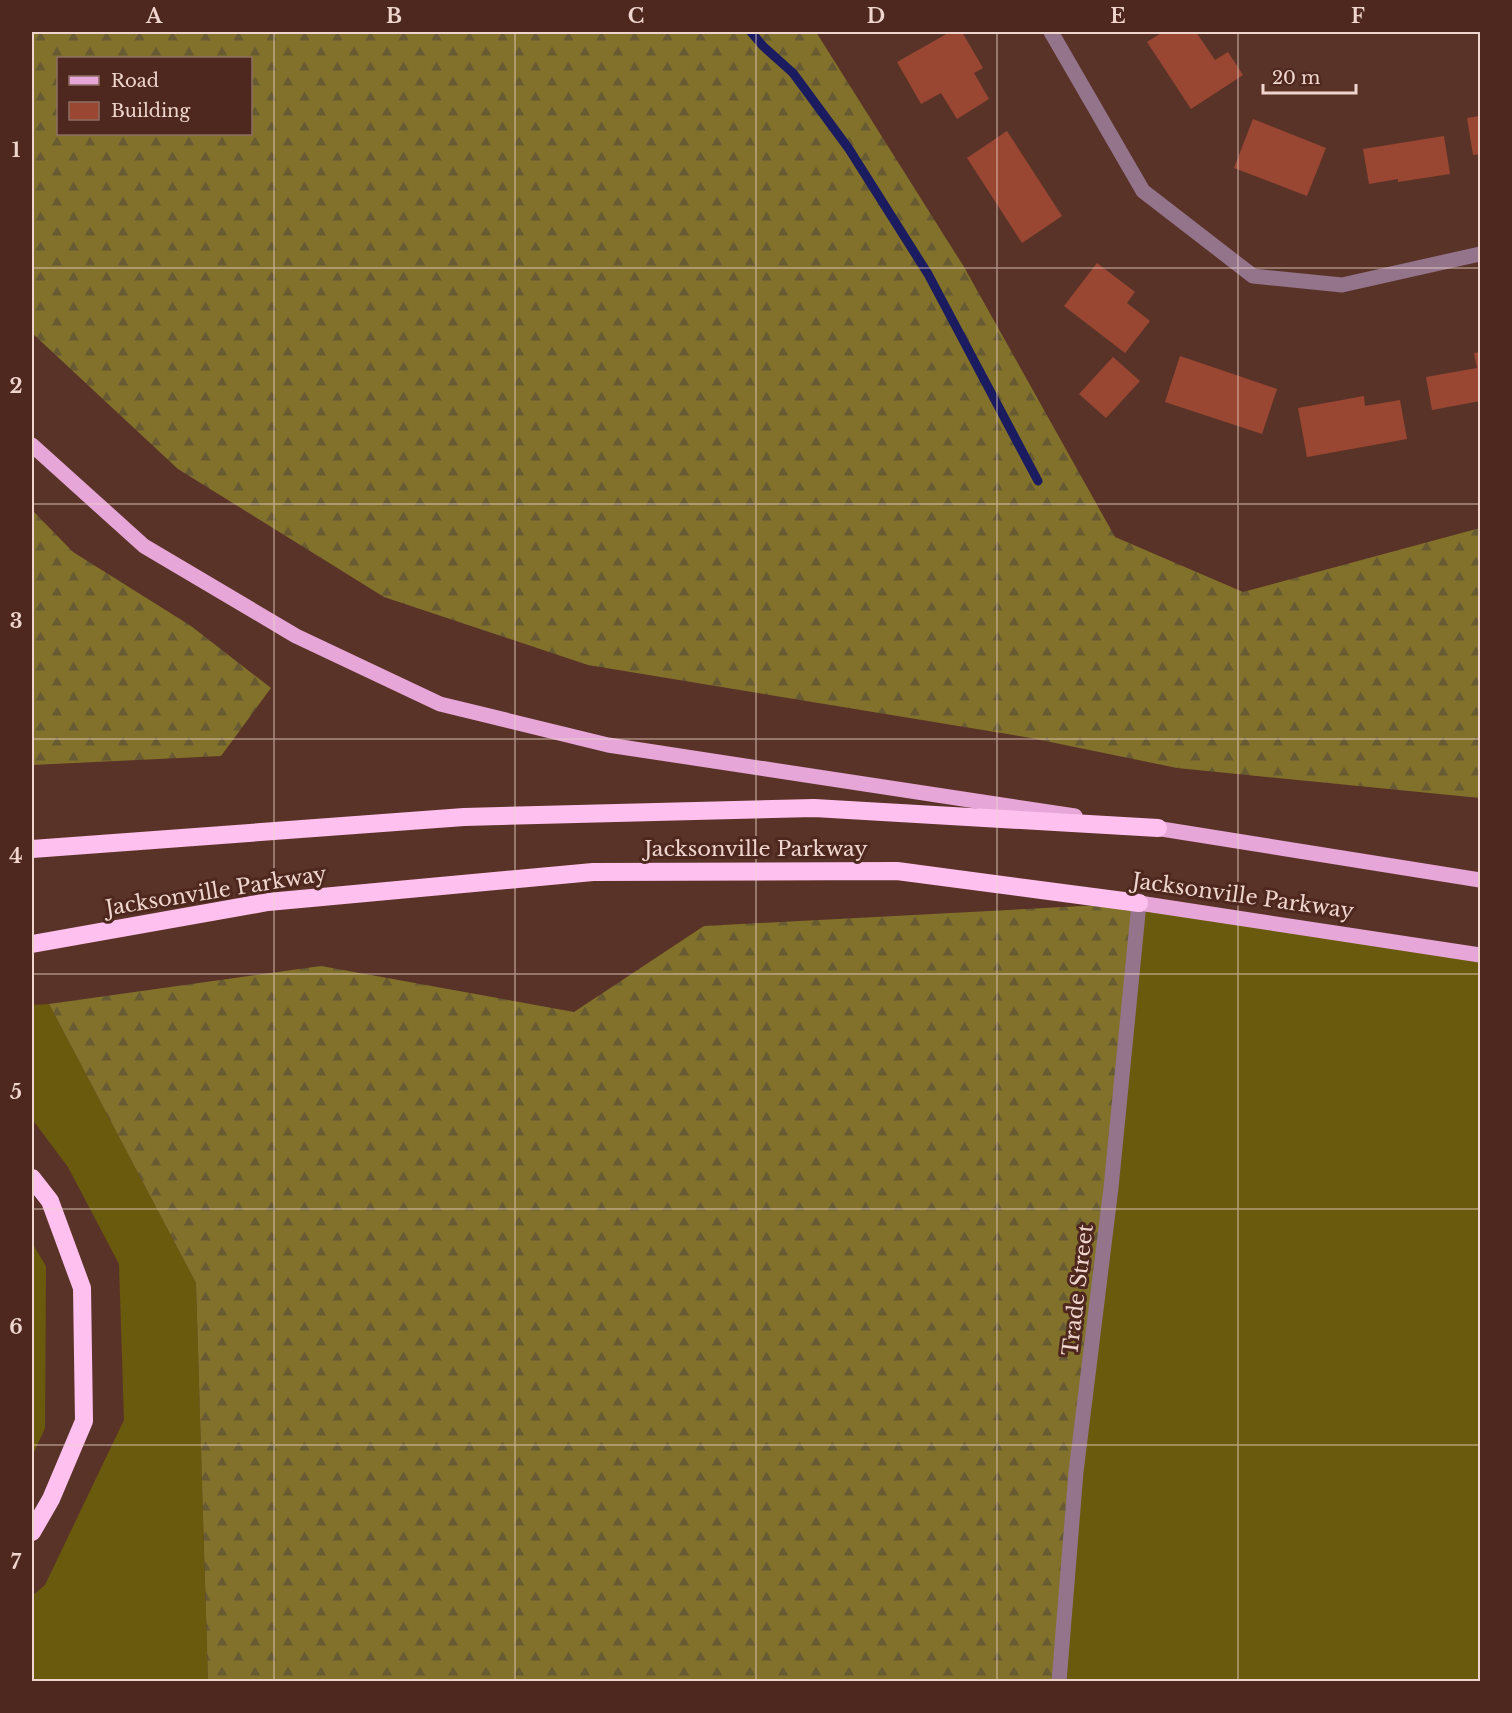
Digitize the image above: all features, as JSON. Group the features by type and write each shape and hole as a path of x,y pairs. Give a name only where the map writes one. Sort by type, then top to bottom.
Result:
{"highway":[{"name":"Jacksonville Parkway","path":"32,849 464,817 814,808 1158,828"},
{"name":"Jacksonville Parkway","path":"32,944 268,902 593,872 897,871 1139,903"},
{"path":"32,1178 50,1201 82,1288 84,1421 51,1499 32,1532"}],"main road":[{"path":"32,445 144,546 296,636 440,704 608,745 1158,828"},
{"name":"Jacksonville Parkway","path":"1158,828 1480,880"},
{"name":"Jacksonville Parkway","path":"1139,903 1480,955"}],"street":[{"path":"1050,32 1143,190 1253,276 1342,285 1480,254"},
{"name":"Trade Street","path":"1059,1682 1076,1472 1111,1188 1139,903"}],"shaded area":[{"path":"1139,903 1480,955 1480,1681 1059,1682"},
{"path":"49,1004 196,1283 208,1681 32,1681 32,1596 45,1585 124,1420 119,1264 68,1167 32,1119 32,1005"},
{"path":"32,1243 46,1266 45,1428 32,1457"}],"green space":[{"path":"32,32 816,32 964,267 1115,537 1243,592 1480,528 1480,798 1177,768 1031,738 588,665 384,597 178,469 32,333"},
{"path":"32,510 73,552 191,626 271,688 221,756 32,765"},
{"path":"1139,903 1059,1681 208,1681 196,1283 49,1004 321,966 574,1012 704,926"}],"building":[{"path":"950,32 962,32 983,68 974,73 989,99 957,119 941,93 921,104 897,62"},
{"path":"1163,32 1196,32 1215,60 1228,52 1243,75 1191,109 1147,42"},
{"path":"1480,116 1480,154 1473,155 1467,118"},
{"path":"1253,119 1326,148 1307,196 1234,168"},
{"path":"1007,131 1062,216 1022,243 967,158"},
{"path":"1444,136 1450,174 1369,184 1363,149"},
{"path":"1097,263 1135,292 1127,303 1150,321 1125,353 1064,306"},
{"path":"1480,352 1480,401 1432,410 1426,377 1477,368 1474,353"},
{"path":"1180,356 1277,389 1262,434 1165,402"},
{"path":"1113,357 1140,381 1106,418 1079,394"},
{"path":"1364,396 1365,406 1400,400 1407,439 1307,457 1298,408"}],"waterway":[{"path":"751,32 793,73 849,149 928,274 1038,481"}]}
